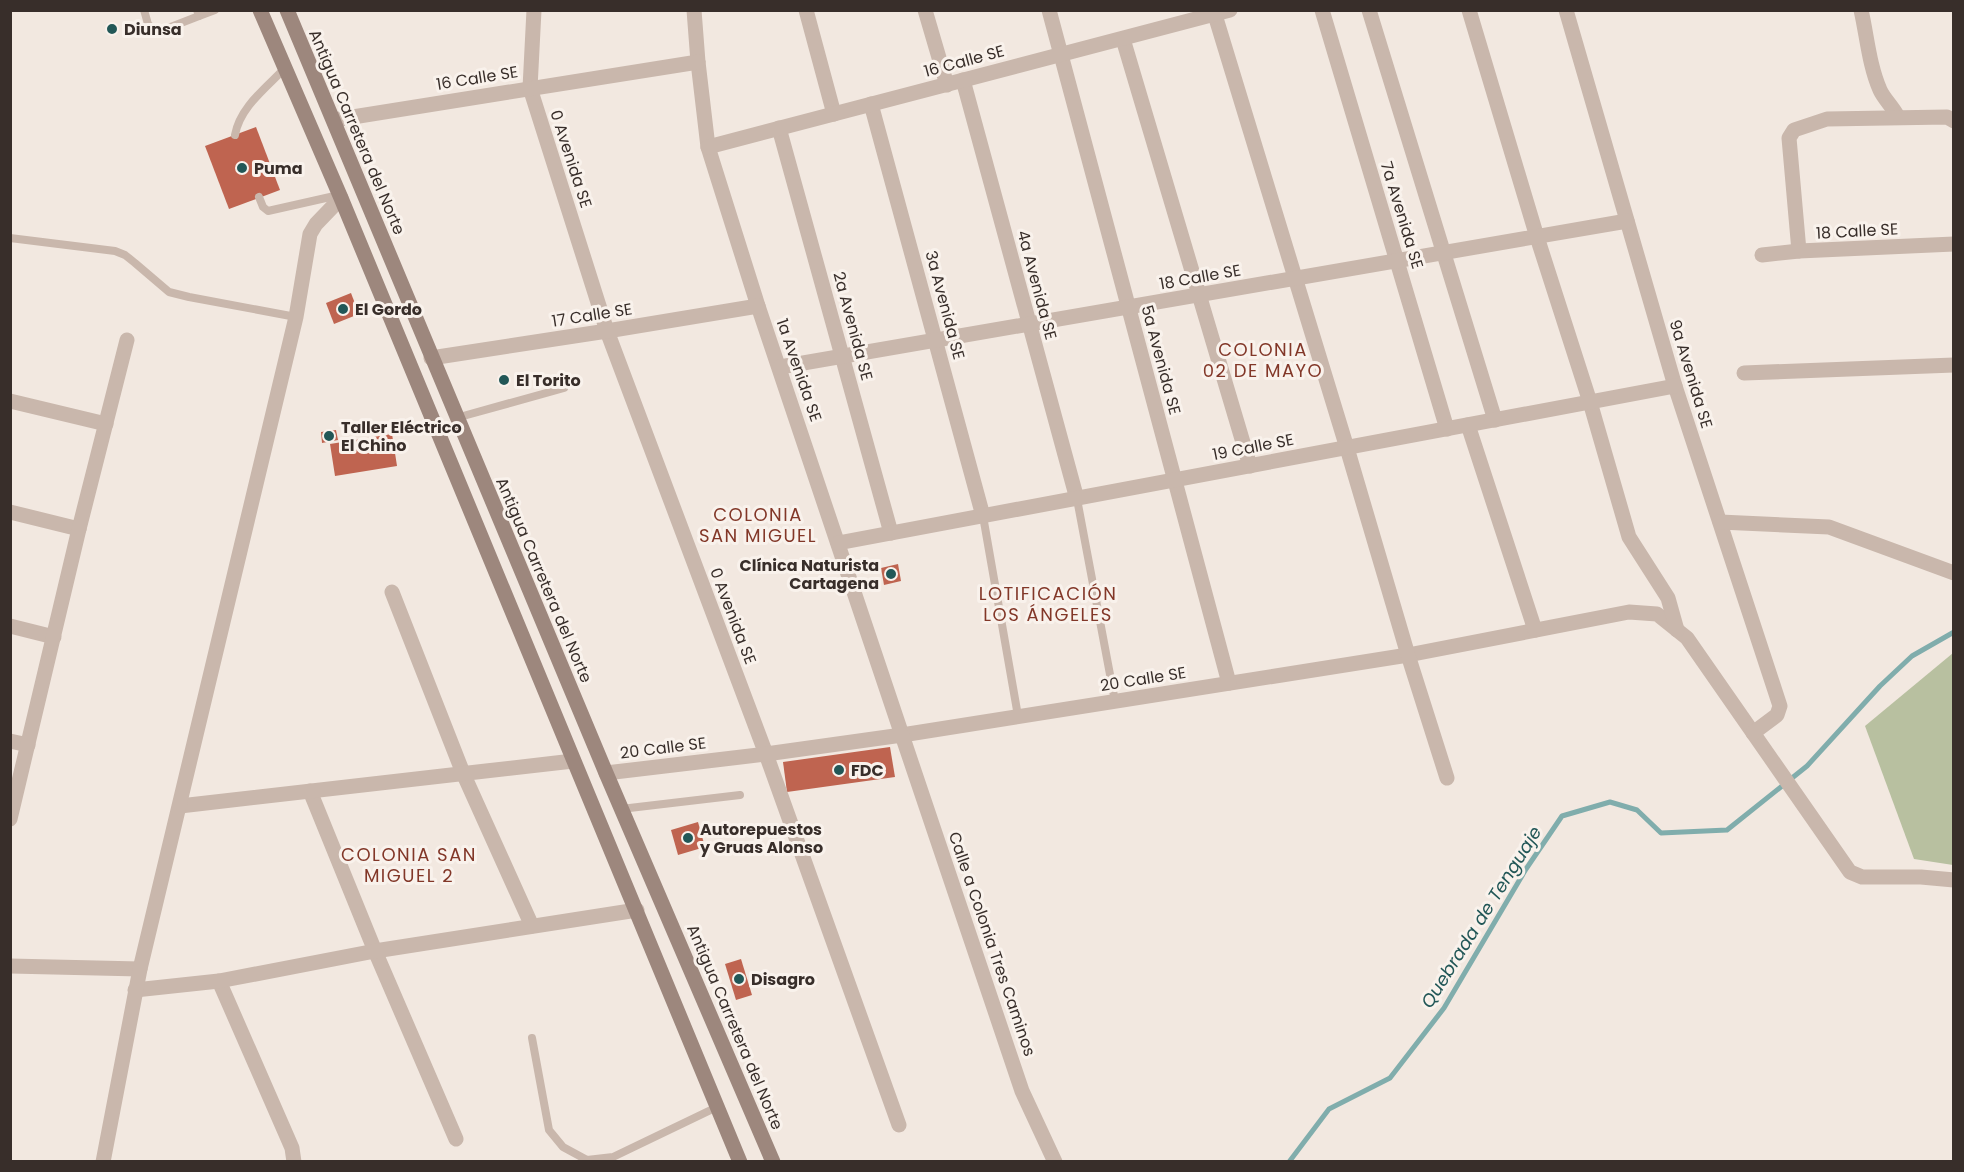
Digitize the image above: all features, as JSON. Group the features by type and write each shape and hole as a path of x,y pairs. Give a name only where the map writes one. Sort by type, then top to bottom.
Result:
{"main road":[{"path":"260,10 340,197 740,1161"},
{"name":"Antigua Carretera del Norte","path":"287,10 621,809 773,1161"}],"street":[{"name":"0 Avenida SE","path":"534,10 530,88 607,331 766,754 899,1125"},
{"name":"1a Avenida SE","path":"694,10 708,147 758,306 902,735"},
{"path":"806,10 834,114"},
{"path":"926,10 946,85"},
{"name":"5a Avenida SE","path":"1049,10 1229,683"},
{"name":"16 Calle SE","path":"708,147 1123,39 1188,16 1215,15 1230,10"},
{"name":"7a Avenida SE","path":"1322,10 1447,429"},
{"path":"1369,10 1495,420"},
{"path":"1469,10 1537,237 1590,402 1629,537 1668,598 1677,630 1687,638 1850,872 1862,877 1921,877 1953,880"},
{"name":"9a Avenida SE","path":"1566,10 1675,386 1780,706 1777,714 1753,733"},
{"path":"1861,10 1875,76 1881,93 1893,106 1898,117"},
{"path":"1215,15 1447,778"},
{"path":"1123,39 1250,466"},
{"name":"16 Calle SE","path":"334,120 698,62"},
{"name":"4a Avenida SE","path":"963,80 1077,499"},
{"name":"3a Avenida SE","path":"871,104 983,516"},
{"path":"1799,251 1789,138 1794,130 1827,119 1947,117 1953,121"},
{"name":"2a Avenida SE","path":"779,128 891,533"},
{"path":"103,1161 135,990 296,316 310,234 340,197"},
{"name":"18 Calle SE","path":"780,367 1627,222"},
{"name":"18 Calle SE","path":"1762,255 1799,251 1953,244"},
{"name":"17 Calle SE","path":"431,358 758,306"},
{"path":"10,819 127,340"},
{"path":"1744,374 1953,364"},
{"name":"19 Calle SE","path":"838,543 1675,386"},
{"path":"10,402 106,424"},
{"path":"1468,425 1535,630"},
{"path":"10,512 79,529"},
{"path":"1720,522 1829,527 1953,573"},
{"path":"392,592 463,773 532,926"},
{"name":"20 Calle SE","path":"606,773 766,754 1018,717 1408,655 1629,612 1657,614 1677,630"},
{"path":"10,626 54,637"},
{"name":"Calle a Colonia Tres Caminos","path":"902,735 1023,1091 1055,1161"},
{"path":"10,741 28,745"},
{"path":"180,806 573,760"},
{"path":"310,791 375,951 456,1139"},
{"path":"135,990 219,981 375,951 637,910"},
{"path":"10,966 140,969"},
{"path":"219,981 292,1148 294,1161"}],"lane":[{"path":"144,10 148,24 153,29 160,30 198,14 214,10"},
{"path":"235,135 241,116 285,68"},
{"path":"259,197 263,207 268,211 340,197"},
{"path":"10,238 115,252 135,263 169,292 199,300 296,316"},
{"path":"456,418 564,388"},
{"path":"1077,499 1115,701"},
{"path":"983,516 1018,717"},
{"path":"621,809 740,795"},
{"path":"532,1038 549,1130 563,1147 587,1160 612,1157 717,1107"}],"green space":[{"path":"1953,653 1953,865 1914,859 1865,726"}],"building":[{"name":"Puma","path":"256,127 280,190 229,209 205,146"},
{"name":"El Gordo","path":"351,293 359,314 334,324 326,303"},
{"name":"Taller Eléctrico El Chino","path":"336,430 338,440 322,443 321,432"},
{"path":"392,434 397,466 335,476 330,444"},
{"name":"Clínica Naturista Cartagena","path":"898,564 901,581 884,585 881,568"},
{"name":"FDC","path":"890,747 895,777 787,792 783,762"},
{"name":"Autorepuestos y Gruas Alonso","path":"698,822 705,847 678,855 671,830"},
{"name":"Disagro","path":"741,959 752,995 736,1000 725,964"}],"waterway":[{"name":"Quebrada de Tenguaje","path":"1289,1162 1329,1109 1390,1078 1444,1008 1526,869 1562,816 1610,802 1637,810 1661,833 1727,830 1807,766 1880,686 1912,656 1954,632"}],"place":[{"name":"Diunsa","path":"112,29"},
{"name":"Puma","path":"242,168"},
{"name":"El Gordo","path":"343,309"},
{"name":"El Torito","path":"504,380"},
{"name":"Taller Eléctrico El Chino","path":"329,436"},
{"name":"Clínica Naturista Cartagena","path":"891,574"},
{"name":"FDC","path":"839,770"},
{"name":"Autorepuestos y Gruas Alonso","path":"688,838"},
{"name":"Disagro","path":"739,979"}],"district":[{"name":"COLONIA 02 DE MAYO","path":"1263,359"},
{"name":"COLONIA SAN MIGUEL","path":"758,524"},
{"name":"LOTIFICACIÓN LOS ÁNGELES","path":"1048,603"},
{"name":"COLONIA SAN MIGUEL 2","path":"409,864"}]}
